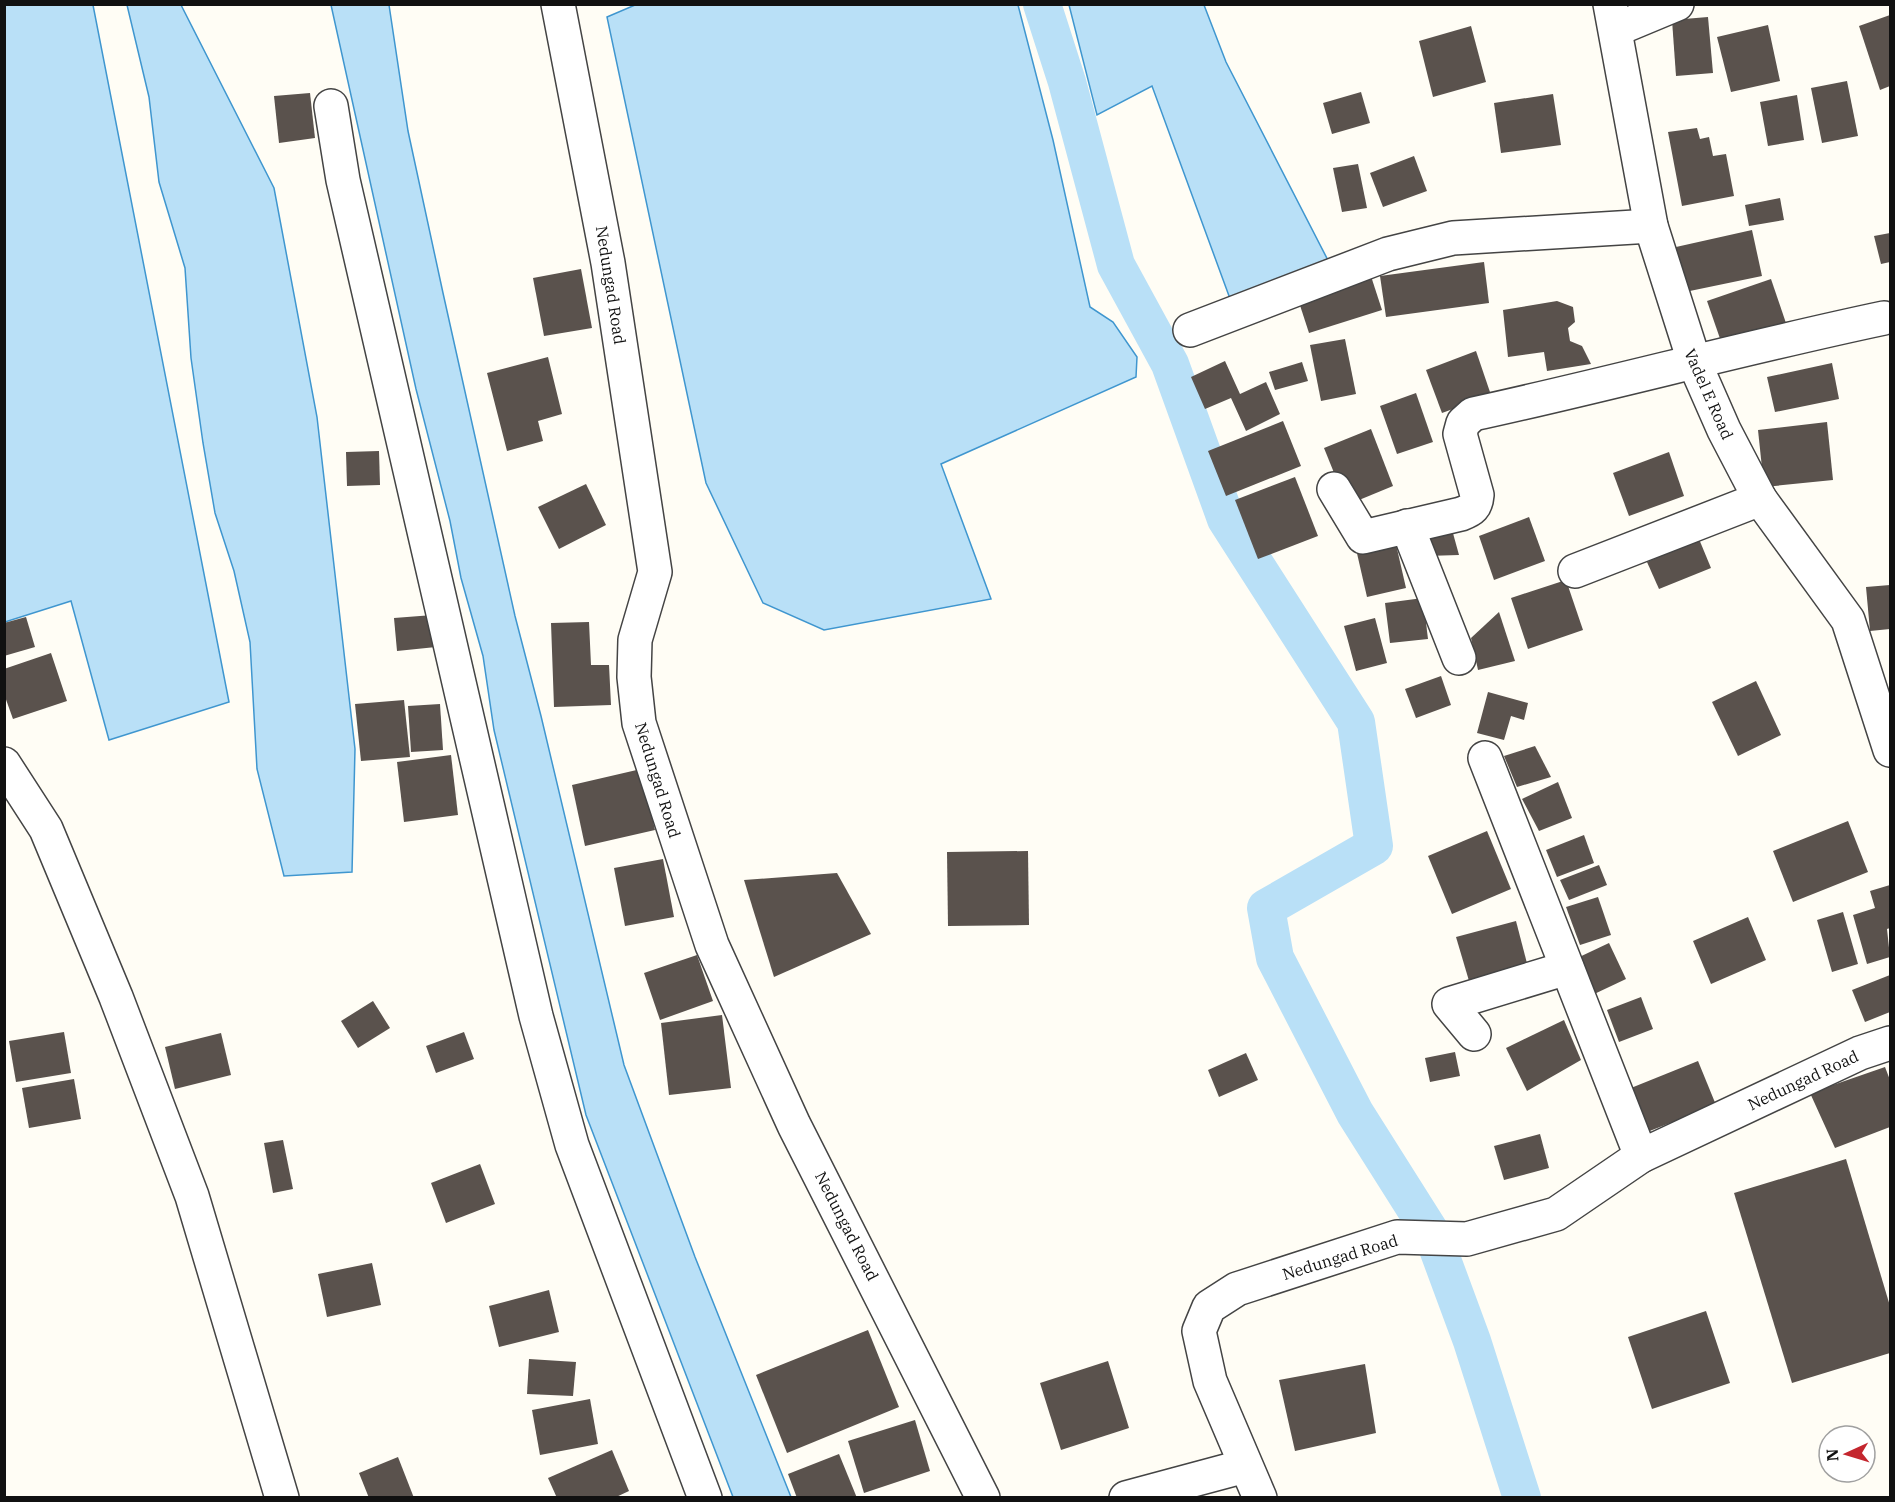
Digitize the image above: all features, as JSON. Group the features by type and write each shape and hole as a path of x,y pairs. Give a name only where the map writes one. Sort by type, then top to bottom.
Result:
{"street":[{"name":"Nedungad Road","path":"558,4 608,263 655,572 635,640 634,677 639,723 712,945 794,1125 984,1497"},
{"path":"1614,17 1677,4"},
{"name":"Vadel E Road","path":"1614,17 1651,226 1695,364 1724,430 1760,499 1848,620 1889,741"},
{"path":"331,106 343,180 536,1016 572,1145 705,1497"},
{"path":"1190,330 1389,254 1453,238 1651,226"},
{"path":"1334,489 1363,537 1461,514 1470,511 1476,504 1476,495 1460,434 1463,423 1473,414 1695,364 1798,336 1884,318"},
{"path":"1575,571 1760,499"},
{"path":"1407,526 1459,658"},
{"path":"1485,758 1641,1156"},
{"path":"4,764 46,829 117,997 192,1196 282,1497"},
{"path":"1474,1034 1449,1004 1567,968"},
{"name":"Nedungad Road","path":"1260,1497 1210,1381 1199,1331 1209,1307 1236,1289 1397,1237 1467,1239 1556,1214 1641,1156 1860,1053 1890,1043"},
{"path":"1126,1497 1245,1466"}],"water":[{"path":"5,4 93,5 229,702 109,740 71,601 5,622"},
{"path":"127,5 181,5 274,188 317,417 355,749 352,872 284,876 257,769 250,642 234,571 215,513 203,443 191,358 185,268 159,182 149,97"},
{"path":"331,5 389,5 408,131 443,293 515,616 624,1065 695,1257 791,1497 733,1497 586,1115 494,730 483,656 461,578 450,521 416,389"},
{"path":"635,5 1018,5 1053,140 1090,307 1113,322 1137,357 1136,377 941,464 991,599 824,630 763,603 706,483 607,17"},
{"path":"1069,5 1204,5 1226,62 1334,272 1236,315 1152,86 1097,115"}],"building":[{"path":"1890,15 1890,86 1880,90 1859,26"},
{"path":"1708,17 1713,73 1676,76 1672,20"},
{"path":"1768,25 1780,81 1731,92 1717,37"},
{"path":"1471,26 1486,82 1433,97 1419,41"},
{"path":"1847,81 1858,136 1822,143 1811,88"},
{"path":"1361,92 1370,123 1332,134 1323,103"},
{"path":"310,93 315,138 279,143 274,96"},
{"path":"1553,94 1561,145 1501,153 1494,103"},
{"path":"1797,95 1804,140 1768,146 1760,102"},
{"path":"1697,128 1700,139 1709,137 1713,156 1726,154 1734,196 1682,206 1668,132"},
{"path":"1414,156 1427,191 1383,207 1370,173"},
{"path":"1358,164 1367,208 1342,212 1333,168"},
{"path":"1780,198 1784,220 1749,226 1745,205"},
{"path":"1752,230 1762,276 1685,292 1676,247"},
{"path":"1890,233 1890,262 1881,264 1874,236"},
{"path":"1484,262 1489,303 1386,317 1380,276"},
{"path":"1368,267 1382,310 1309,333 1295,290"},
{"path":"581,269 592,328 544,336 533,278"},
{"path":"1771,279 1789,332 1725,353 1707,301"},
{"path":"1557,301 1573,307 1575,322 1568,328 1570,341 1582,346 1591,364 1547,371 1544,352 1508,357 1503,310"},
{"path":"1345,339 1356,394 1321,401 1310,345"},
{"path":"1476,351 1491,395 1442,413 1426,370"},
{"path":"548,357 562,414 538,421 543,441 507,451 487,373"},
{"path":"1225,361 1240,394 1266,382 1280,414 1246,431 1231,398 1205,409 1191,377"},
{"path":"1302,362 1308,381 1275,390 1269,372"},
{"path":"1832,363 1839,399 1775,412 1767,377"},
{"path":"1416,393 1433,442 1397,454 1380,406"},
{"path":"1283,421 1301,466 1226,496 1208,451"},
{"path":"1827,422 1833,480 1764,487 1758,430"},
{"path":"1371,429 1393,486 1347,505 1324,448"},
{"path":"379,451 380,485 347,486 346,452"},
{"path":"1669,452 1684,496 1629,516 1613,473"},
{"path":"1295,477 1318,536 1258,559 1235,500"},
{"path":"586,484 606,525 559,549 538,507"},
{"path":"1529,517 1545,561 1494,580 1479,536"},
{"path":"1451,526 1459,555 1426,556 1421,529"},
{"path":"1699,539 1711,568 1659,589 1647,562"},
{"path":"1395,540 1406,588 1367,597 1356,549"},
{"path":"1566,580 1583,630 1528,649 1511,598"},
{"path":"1890,585 1890,629 1870,631 1866,587"},
{"path":"1423,598 1428,639 1390,643 1385,603"},
{"path":"1499,612 1515,661 1478,670 1471,638"},
{"path":"433,615 436,647 397,651 394,618"},
{"path":"26,617 35,647 4,656 4,623"},
{"path":"1375,618 1387,663 1356,671 1344,626"},
{"path":"589,622 591,665 609,665 611,705 554,707 551,623"},
{"path":"51,653 67,701 13,719 4,694 4,669"},
{"path":"1441,676 1451,705 1416,718 1405,689"},
{"path":"1756,681 1781,735 1738,756 1712,702"},
{"path":"1488,692 1528,703 1524,720 1511,716 1504,740 1477,733"},
{"path":"404,700 410,757 361,761 355,704"},
{"path":"440,704 443,750 411,752 408,706"},
{"path":"1535,746 1551,777 1517,787 1504,756"},
{"path":"451,755 458,815 404,822 397,762"},
{"path":"641,769 655,830 585,846 572,785"},
{"path":"1558,782 1572,818 1539,831 1522,799"},
{"path":"1848,821 1868,872 1793,902 1773,851"},
{"path":"1487,831 1511,889 1452,914 1428,856"},
{"path":"1584,835 1594,863 1557,877 1546,850"},
{"path":"1028,851 1029,925 948,926 947,852"},
{"path":"663,859 674,917 625,926 614,868"},
{"path":"1599,865 1607,885 1569,900 1560,880"},
{"path":"837,873 871,934 774,977 744,880"},
{"path":"1890,885 1890,928 1887,929 1890,957 1867,964 1853,915 1875,908 1870,891"},
{"path":"1598,897 1611,935 1580,945 1566,907"},
{"path":"1843,912 1858,964 1832,972 1817,920"},
{"path":"1748,917 1766,960 1711,984 1693,941"},
{"path":"1516,921 1529,971 1472,991 1456,937"},
{"path":"1609,943 1626,979 1590,996 1573,960"},
{"path":"697,955 713,1001 660,1020 644,973"},
{"path":"1890,975 1890,1012 1865,1022 1852,990"},
{"path":"1641,997 1653,1029 1619,1042 1607,1010"},
{"path":"373,1001 390,1028 358,1048 341,1021"},
{"path":"722,1015 731,1088 669,1095 661,1023"},
{"path":"1564,1020 1581,1060 1527,1091 1506,1048"},
{"path":"64,1032 71,1073 16,1082 9,1041"},
{"path":"464,1032 474,1059 436,1073 426,1046"},
{"path":"221,1033 231,1075 175,1089 165,1047"},
{"path":"1455,1052 1460,1076 1430,1082 1425,1058"},
{"path":"1246,1053 1258,1080 1219,1097 1208,1070"},
{"path":"1698,1061 1716,1105 1642,1134 1626,1090"},
{"path":"1885,1067 1890,1080 1890,1127 1835,1148 1810,1093"},
{"path":"74,1079 81,1119 29,1128 22,1088"},
{"path":"1540,1134 1549,1168 1504,1180 1494,1146"},
{"path":"283,1140 293,1189 273,1193 264,1143"},
{"path":"1846,1159 1890,1306 1890,1353 1792,1383 1734,1193"},
{"path":"480,1164 495,1204 446,1223 431,1183"},
{"path":"372,1263 381,1305 327,1317 318,1274"},
{"path":"549,1290 559,1332 499,1347 489,1306"},
{"path":"1706,1311 1730,1383 1652,1409 1628,1337"},
{"path":"868,1330 899,1407 787,1453 756,1375"},
{"path":"529,1359 576,1362 573,1396 527,1394"},
{"path":"1108,1361 1129,1428 1061,1450 1040,1383"},
{"path":"1365,1364 1376,1433 1295,1451 1279,1380"},
{"path":"590,1399 598,1444 540,1455 532,1410"},
{"path":"915,1420 930,1471 864,1493 848,1441"},
{"path":"612,1450 629,1491 614,1498 557,1498 548,1478"},
{"path":"839,1454 857,1498 797,1498 788,1474"},
{"path":"398,1457 414,1498 369,1498 359,1473"}],"waterway":[{"path":"1042,4 1067,82 1116,265 1170,364 1226,519 1356,722 1374,846 1266,908 1275,958 1355,1113 1434,1238 1472,1341 1522,1498"}]}
